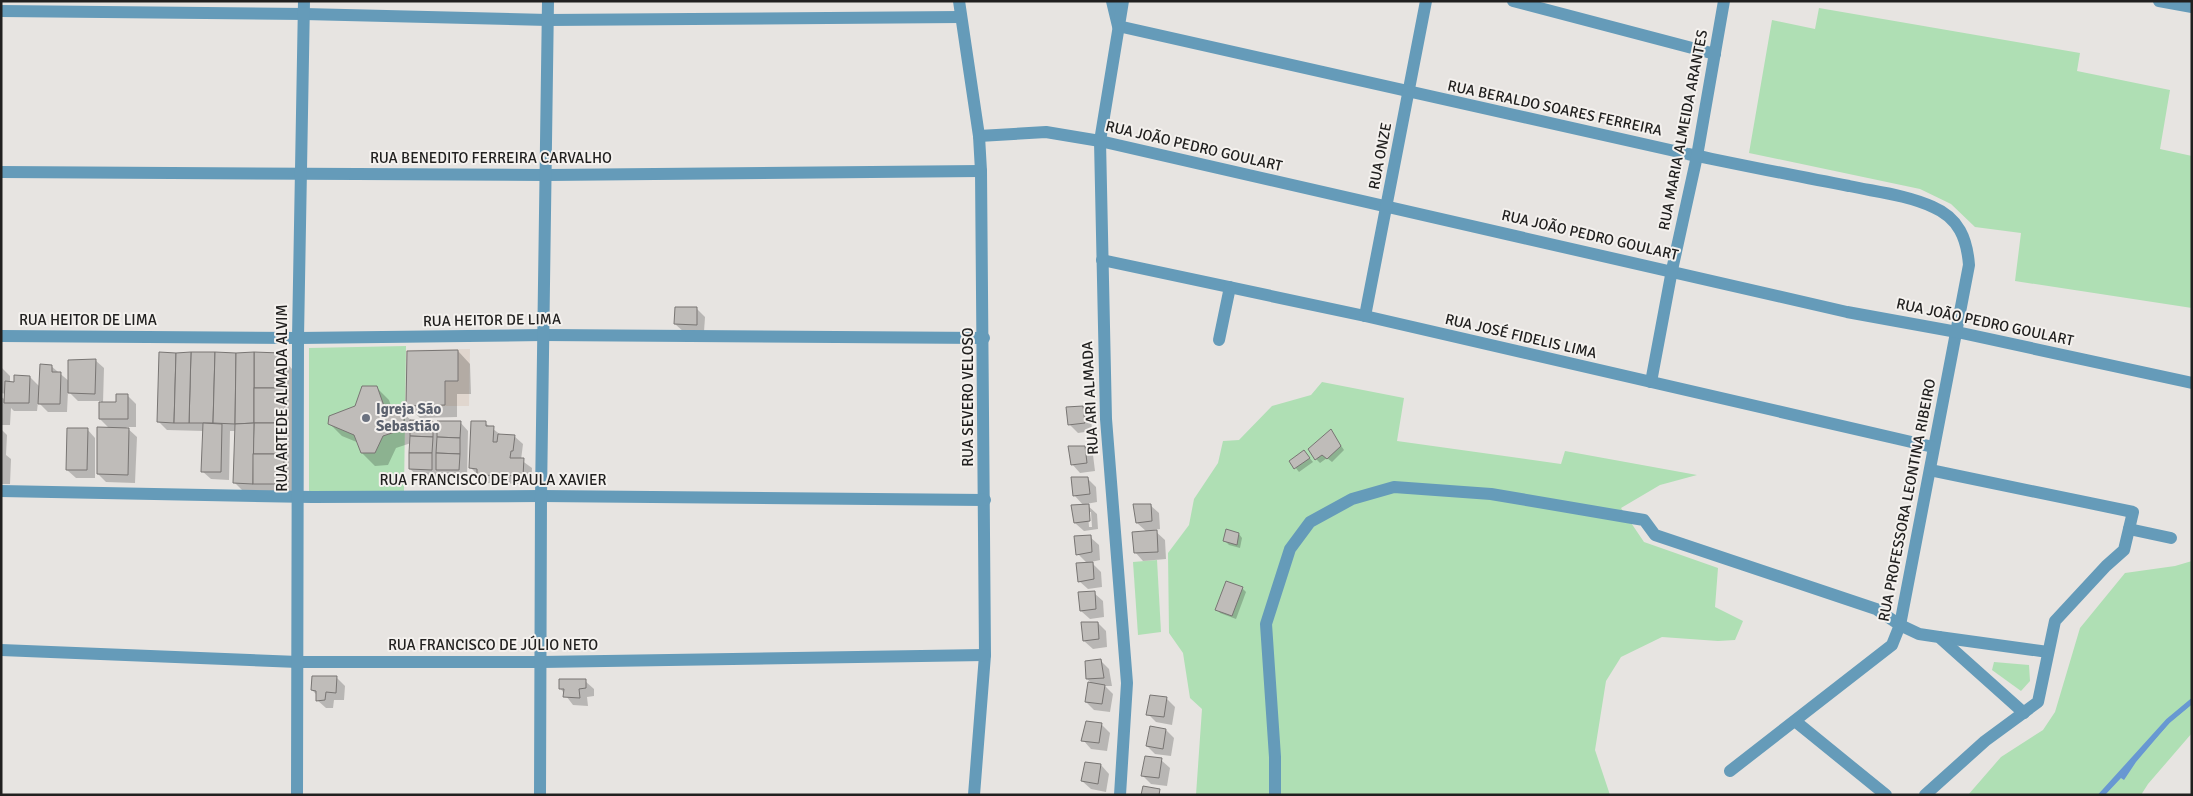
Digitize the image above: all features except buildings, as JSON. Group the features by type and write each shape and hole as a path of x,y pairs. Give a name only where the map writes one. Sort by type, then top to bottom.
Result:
{"street":[{"path":"540,795 542,662 541,496 548,1"},
{"name":"RUA SEVERO VELOSO","path":"959,1 979,136 981,171 984,338 985,655 974,795"},
{"path":"1112,1 1118,26"},
{"name":"RUA ARI ALMADA","path":"1120,795 1127,683 1106,419 1100,141 1123,1"},
{"name":"RUA ONZE","path":"1365,316 1426,1"},
{"path":"1513,1 1715,54"},
{"name":"RUA MARIA ALMEIDA ARANTES","path":"1651,382 1672,270 1697,156 1724,1"},
{"path":"2159,1 2192,7"},
{"path":"1,11 304,8 548,20 961,17"},
{"name":"RUA ARTEDE ALMADA ALVIM","path":"297,795 298,338 304,8"},
{"name":"RUA BERALDO SOARES FERREIRA","path":"1118,26 1409,93 1697,156 1917,201 1935,208 1948,216 1961,230 1967,246"},
{"name":"RUA JOÃO PEDRO GOULART","path":"979,136 1046,132 1100,141 1672,270 1847,312 1957,332 2192,383"},
{"name":"RUA BENEDITO FERREIRA CARVALHO","path":"1,172 546,175 981,171"},
{"name":"RUA PROFESSORA LEONTINA RIBEIRO","path":"1730,771 1892,645 1900,625 1933,446 1957,332 1969,265 1967,246"},
{"name":"RUA JOSÉ FIDELIS LIMA","path":"1102,260 1365,316 1933,446"},
{"path":"1220,340 1230,287"},
{"name":"RUA HEITOR DE LIMA","path":"1,336 298,338 544,335 984,338"},
{"path":"1925,795 1986,740 2038,702 2055,621 2106,566 2124,550 2133,512 1930,470"},
{"path":"1275,795 1275,757 1266,624 1290,549 1310,522 1352,499 1394,487 1491,494 1644,520 1655,535 1876,609 1900,625 1919,634 2048,652"},
{"name":"RUA FRANCISCO DE PAULA XAVIER","path":"1,492 298,497 541,496 985,500"},
{"path":"2129,529 2171,538"},
{"path":"1939,637 2024,713"},
{"name":"RUA FRANCISCO DE JÚLIO NETO","path":"1,650 298,662 542,662 985,655"},
{"path":"1795,721 1886,795"}],"shaded area":[{"path":"470,349 469,406 405,406 406,350"}],"green space":[{"path":"1819,8 2080,53 2077,71 2170,90 2160,149 2192,156 2192,308 2015,281 2021,233 1975,227 1951,204 1920,189 1749,153 1772,20 1815,29"},
{"path":"406,346 404,491 309,491 309,348"},
{"path":"1322,382 1404,398 1397,441 1561,464 1565,451 1697,475 1660,485 1621,508 1644,542 1718,568 1715,607 1743,621 1735,640 1718,641 1662,637 1621,657 1606,681 1595,750 1610,795 1196,795 1202,709 1190,698 1183,653 1169,633 1168,553 1189,525 1194,499 1218,463 1223,441 1239,440 1272,406 1311,395"},
{"path":"1157,560 1161,632 1138,635 1133,562"},
{"path":"2192,561 2192,733 2148,784 2141,795 1968,795 2001,757 2043,730 2055,712 2080,628 2125,573 2175,566"},
{"path":"1994,662 2029,665 2030,681 2021,691 1992,670"}],"water":[{"path":"2192,701 2192,704 2170,722 2136,762 2124,780 2121,778 2105,795 2101,795 2168,721"}],"waterway":[{"path":"2101,795 2168,721 2192,701"}],"place":[{"name":"Igreja São Sebastião","path":"366,418"}]}
